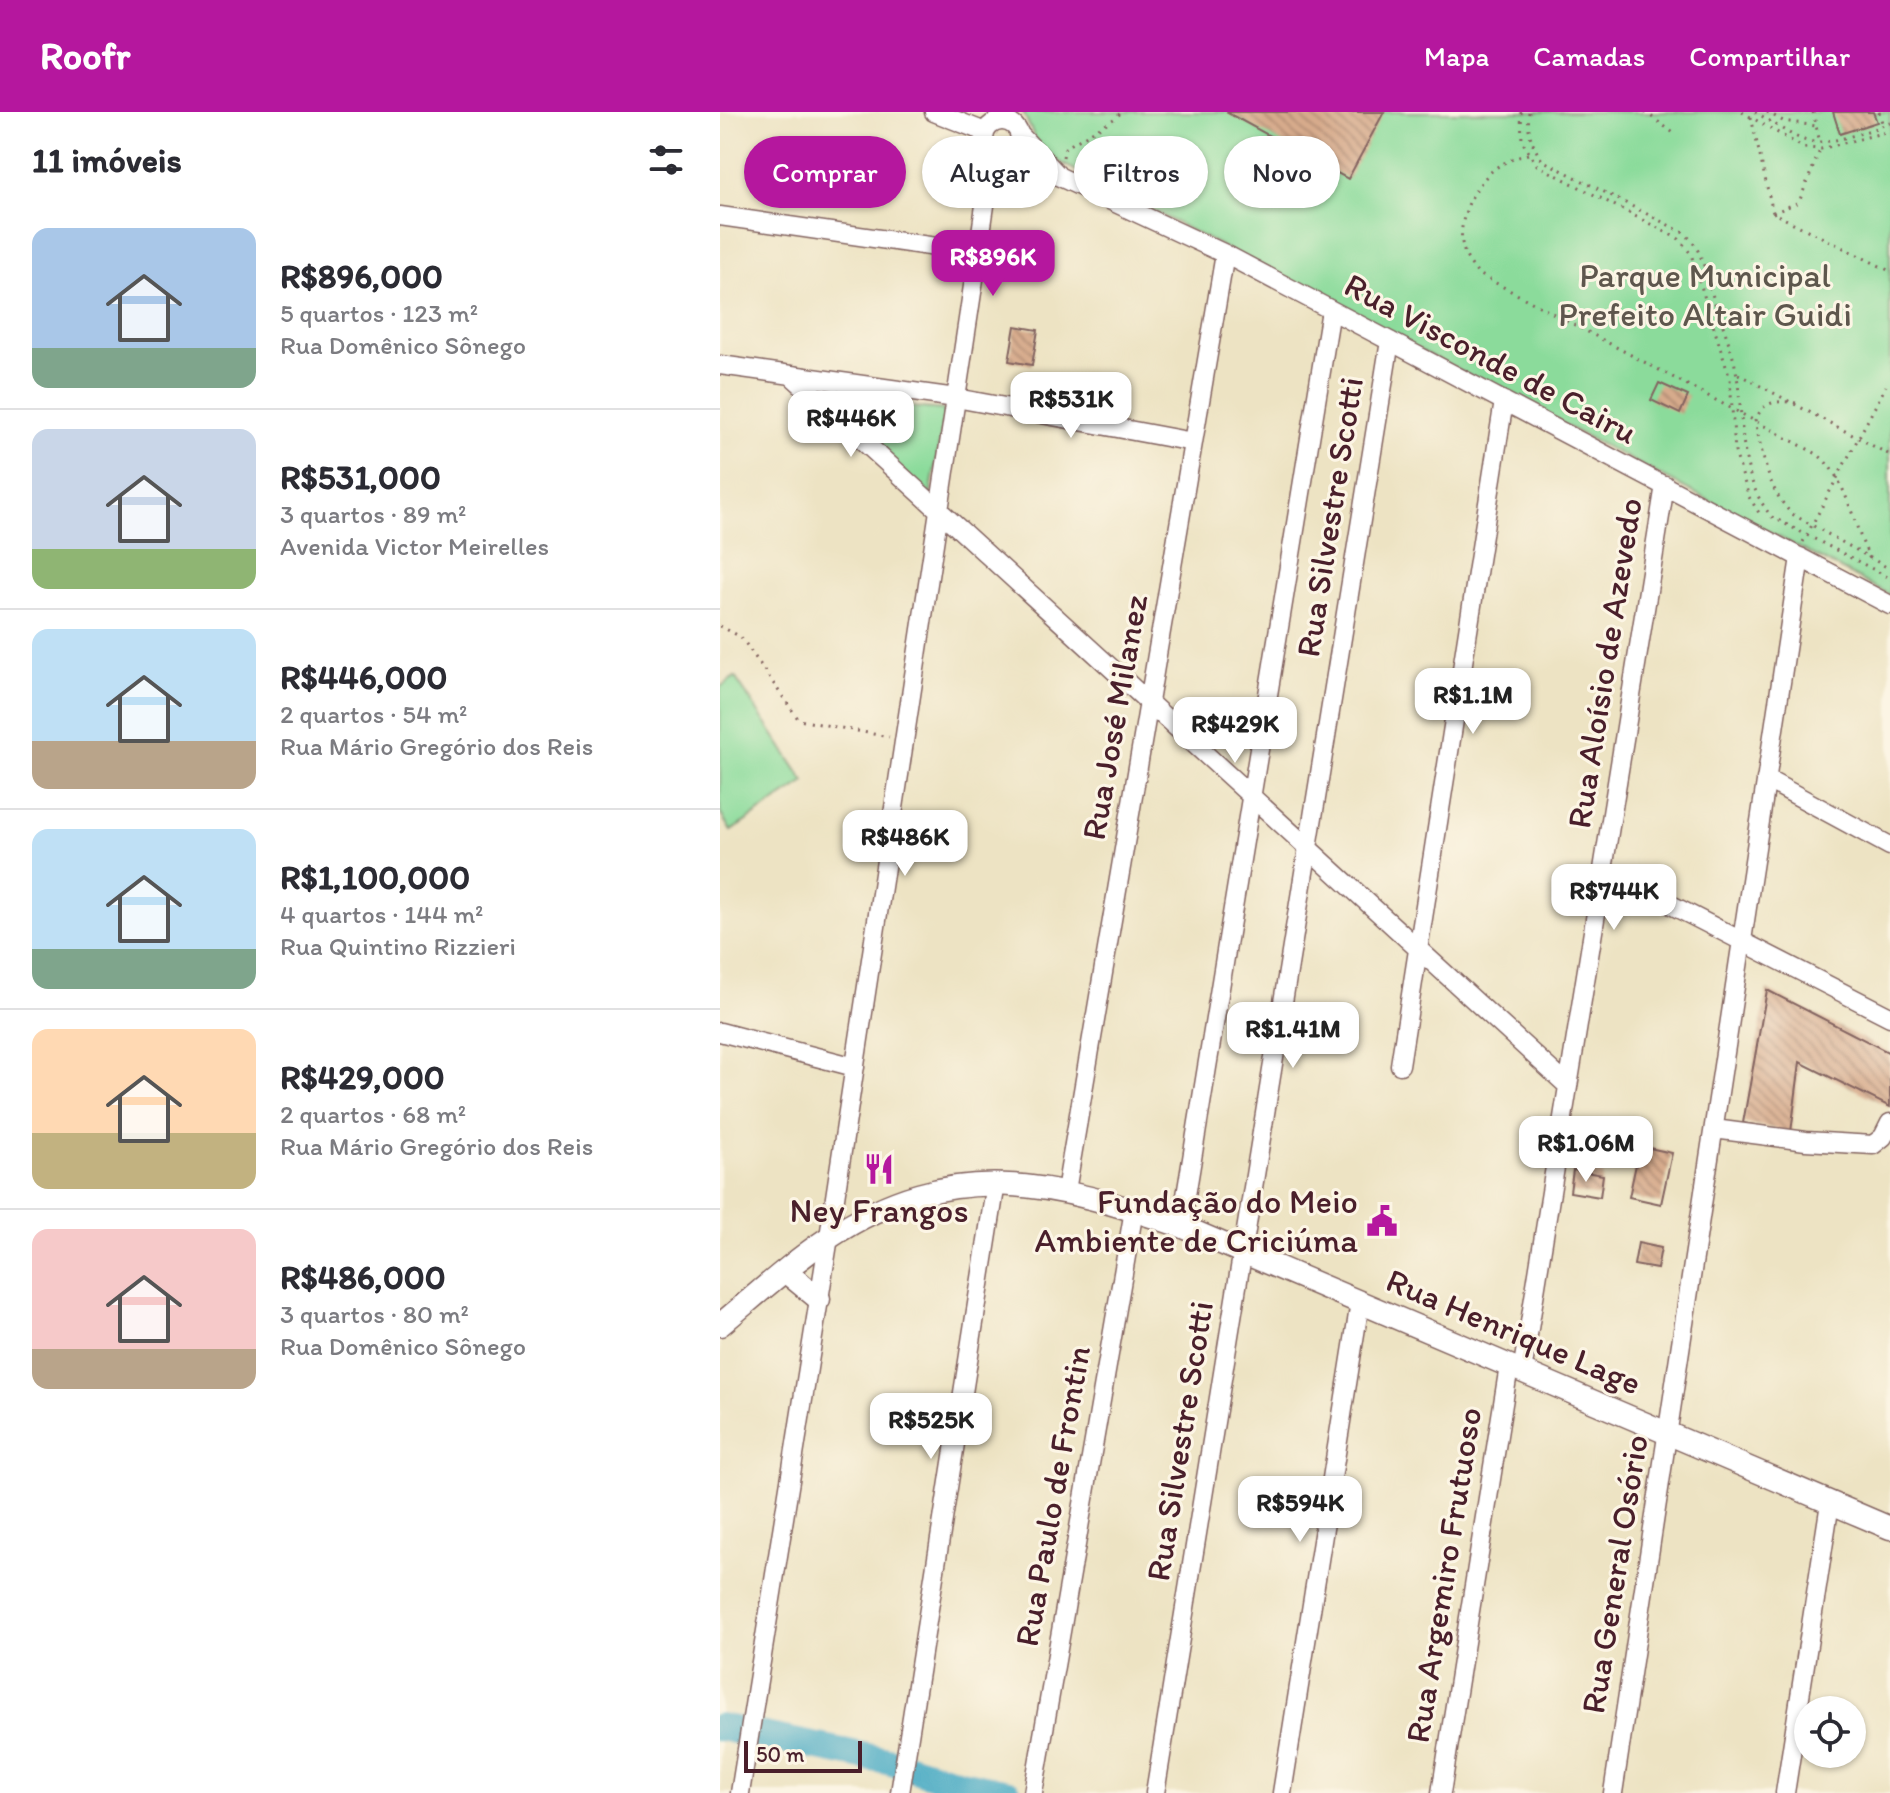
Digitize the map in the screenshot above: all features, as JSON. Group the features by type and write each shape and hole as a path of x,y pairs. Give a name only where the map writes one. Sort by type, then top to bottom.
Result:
{"main road":[{"name":"Rua Henrique Lage","path":"720,1325 829,1237 877,1210 953,1187 996,1183 1066,1191 1181,1226 1890,1528"},
{"path":"785,1271 819,1299"}],"street":[{"path":"934,112 989,129 1001,120 1017,125"},
{"name":"Rua Visconde de Cairu","path":"1058,176 1225,254 1890,605"},
{"path":"740,1793 829,1237 985,208"},
{"path":"720,216 978,253"},
{"name":"Rua José Milanez","path":"1066,1191 1225,254"},
{"path":"1181,1226 1331,310"},
{"name":"Rua Silvestre Scotti","path":"1155,1793 1390,341"},
{"path":"720,365 956,398 1193,442"},
{"path":"791,375 1568,1086"},
{"path":"1400,1065 1504,401"},
{"name":"Rua Aloísio de Azevedo","path":"1516,1369 1568,1086 1665,485"},
{"name":"Rua General Osório","path":"1613,1793 1800,557"},
{"path":"1766,779 1890,846"},
{"path":"1603,870 1890,1017"},
{"path":"720,1032 855,1067"},
{"path":"1714,1129 1806,1141 1873,1145 1883,1137 1890,1123"},
{"path":"901,1786 996,1183"},
{"name":"Rua Paulo de Frontin","path":"1033,1793 1134,1210"},
{"path":"1282,1793 1360,1302"},
{"name":"Rua Argemiro Frutuoso","path":"1441,1793 1516,1369"},
{"path":"1785,1793 1830,1503"}],"path":[{"path":"1058,176 1065,148 1121,112"},
{"path":"1521,112 1522,141 1537,165 1686,245 1730,379 1735,452 1749,497 1766,523"},
{"path":"1529,112 1528,133 1532,146 1542,160 1684,233 1699,250 1737,374 1743,451 1763,507 1772,517 1890,578"},
{"path":"1645,112 1675,134"},
{"path":"1742,112 1804,148 1821,149 1890,131"},
{"path":"1755,112 1805,141 1819,142 1890,123"},
{"path":"1767,112 1783,121 1816,126"},
{"path":"1773,213 1799,202 1821,149 1813,112"},
{"path":"1879,112 1883,126"},
{"path":"1751,117 1773,213"},
{"path":"1528,154 1505,162 1490,173 1465,212 1461,225 1464,253 1477,273 1817,454 1838,476 1870,559"},
{"path":"1773,213 1890,271"},
{"path":"1504,401 1507,361"},
{"path":"1737,374 1890,455"},
{"path":"1800,557 1811,525 1886,386"},
{"path":"1796,403 1778,400 1768,403 1755,421 1771,486 1780,502 1792,514 1890,569"},
{"path":"720,626 741,637 799,720 905,739"}],"green space":[{"name":"Parque Municipal Prefeito Altair Guidi","path":"1023,112 1890,112 1890,595 1148,208 1208,208 1208,136 1074,136 1074,170 1058,161 1058,136 1034,136"},
{"path":"824,400 945,410 930,497"},
{"path":"735,677 805,782 731,831 720,813 720,687"}],"building":[{"path":"1226,112 1384,112 1348,179 1340,175 1340,136 1270,136"},
{"path":"1833,112 1873,112 1877,122 1840,134"},
{"path":"1015,326 1038,330 1032,365 1009,361"},
{"path":"1659,383 1688,396 1680,414 1651,400"},
{"path":"1767,990 1890,1053 1890,1107 1800,1062 1791,1132 1743,1123"},
{"path":"1640,1146 1672,1153 1661,1204 1629,1197"},
{"path":"1573,1170 1603,1175 1600,1197 1570,1192"},
{"path":"1638,1243 1661,1248 1657,1269 1634,1265"}],"waterway":[{"path":"720,1727 892,1762 960,1783 1008,1793"}],"place":[{"name":"Ney Frangos","path":"879,1169"},
{"name":"Fundação do Meio Ambiente de Criciúma","path":"1382,1221"}]}
